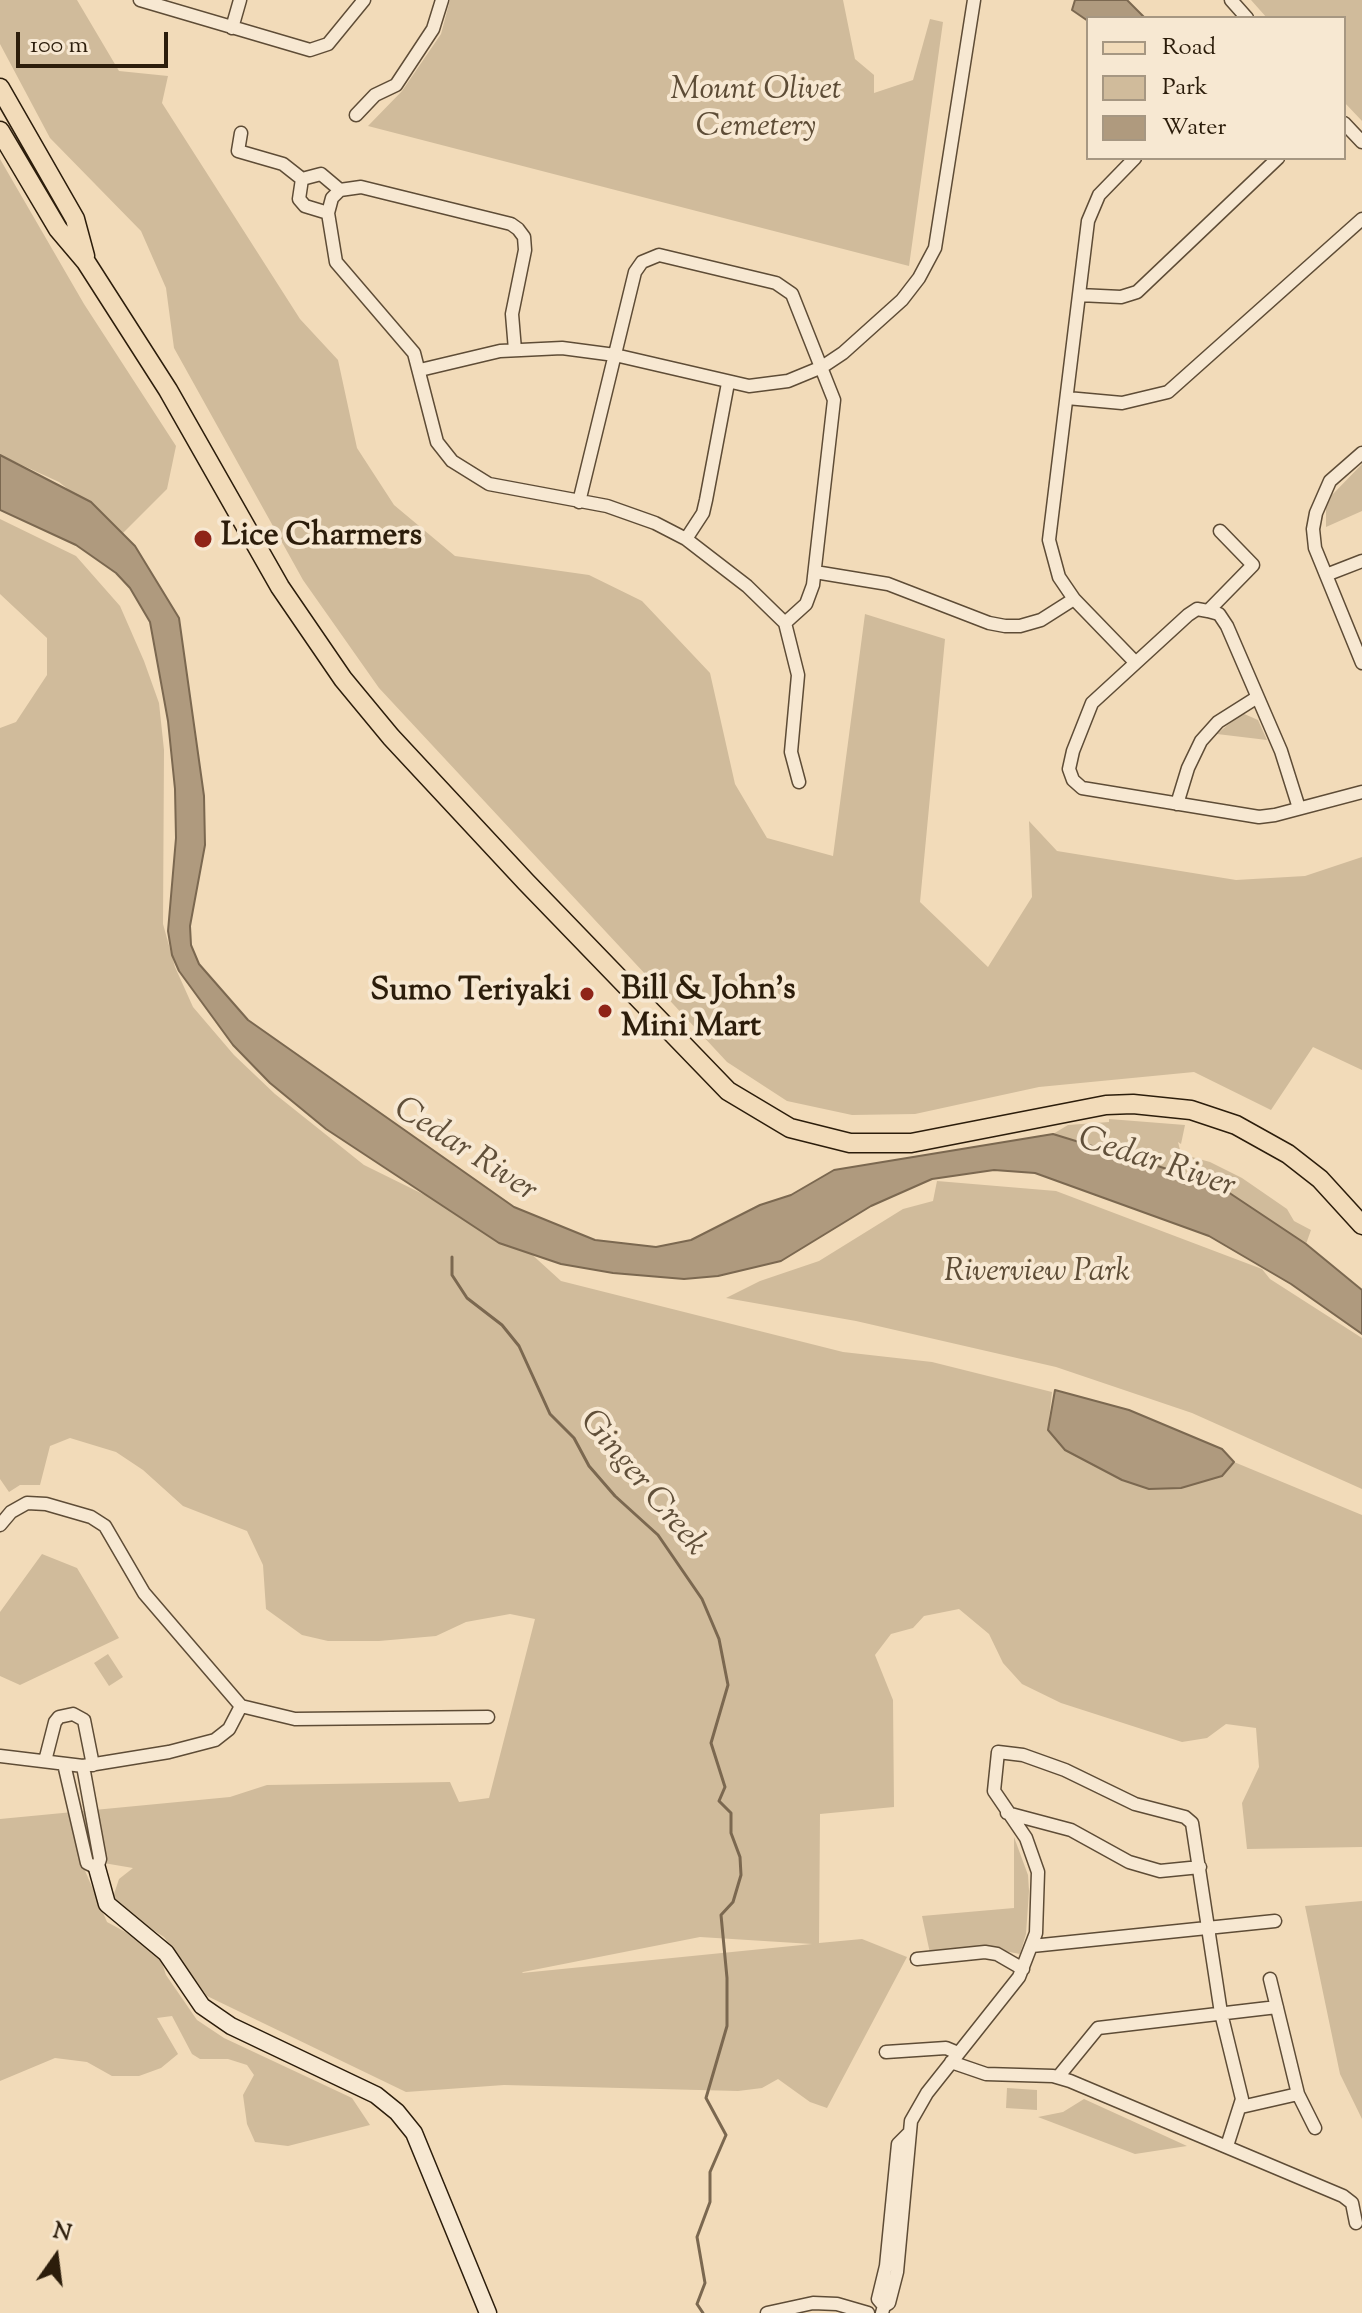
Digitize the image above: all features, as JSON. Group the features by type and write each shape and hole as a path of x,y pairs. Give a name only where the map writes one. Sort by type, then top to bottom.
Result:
{"main road":[{"path":"0,88 75,219 86,262"},
{"path":"0,131 58,229 86,262 168,390 280,587 343,679 391,737 526,882 728,1091 790,1128 850,1143 911,1143 1106,1105 1133,1104 1191,1110 1236,1125 1288,1154 1359,1215"}],"street":[{"path":"140,0 232,28 317,49 328,44 364,0"},
{"path":"232,28 240,0"},
{"path":"356,115 375,95 396,85 433,29 442,0"},
{"path":"420,370 515,350 562,348 615,355 749,386 788,381 822,367 843,353 902,300 919,278 935,248 974,0"},
{"path":"1231,0 1245,16"},
{"path":"0,131 19,121"},
{"path":"1346,125 1362,142"},
{"path":"241,133 238,151 283,164 302,179"},
{"path":"1133,160 1108,184 1093,207 1049,540 1059,577 1074,599 1134,661"},
{"path":"1079,295 1121,297 1137,292 1276,160"},
{"path":"302,179 321,174 340,190"},
{"path":"302,179 299,199 305,206 328,213"},
{"path":"515,350 512,314 524,237 511,224 361,187 340,190 332,198 328,213 336,262 406,341 420,370 437,442 452,461 489,484 630,514 686,539 747,586 785,623 798,675 791,752 799,782"},
{"path":"1067,398 1122,403 1168,392 1362,219"},
{"path":"579,502 635,272 642,262 659,255 784,287 796,301 834,400 815,572 806,604 785,623"},
{"path":"686,539 706,500 728,383"},
{"path":"1362,453 1330,481 1316,513 1315,548 1362,663"},
{"path":"1208,611 1253,565 1220,531"},
{"path":"1326,575 1362,561"},
{"path":"815,572 874,579 1005,626 1020,626 1041,620 1074,599"},
{"path":"1299,808 1281,751 1219,614 1197,609 1188,615 1134,661 1092,703 1083,718 1069,769 1073,780 1097,792 1259,817 1299,808 1362,792"},
{"path":"1177,804 1188,768 1201,741 1218,722 1256,698"},
{"path":"0,1525 11,1512 27,1503 46,1504 91,1517 105,1526 144,1593 241,1706 295,1719 488,1717"},
{"path":"0,1756 88,1765 215,1740 229,1729 241,1706"},
{"path":"45,1761 59,1717 73,1714 84,1720 100,1859 97,1868 107,1904 166,1953 202,2006 231,2026 376,2095 397,2112 414,2133 488,2313"},
{"path":"883,2310 878,2299 886,2266 898,2144 908,2134 917,2107 1023,1969 1039,1914 1038,1872 1026,1838 994,1791 998,1752 1023,1755 1065,1770 1135,1804 1185,1817 1194,1830 1221,2013 1241,2107 1227,2146"},
{"path":"64,1764 87,1863 97,1868"},
{"path":"1007,1813 1052,1822 1105,1851 1160,1871 1200,1867"},
{"path":"1032,1946 1275,1921"},
{"path":"917,1959 985,1952 1023,1969"},
{"path":"1270,1979 1298,2094 1315,2128"},
{"path":"1058,2077 1098,2028 1277,2007"},
{"path":"886,2052 946,2048 955,2057 986,2074 1058,2077 1343,2196 1352,2203 1356,2223"},
{"path":"1241,2107 1298,2094"},
{"path":"767,2313 813,2303 837,2304 868,2313"}],"green space":[{"path":"0,0 77,0 119,71 168,76 162,103 300,319 338,360 357,448 394,505 455,556 589,575 642,601 710,673 735,784 767,838 833,856 865,614 945,639 920,902 988,967 1032,897 1029,821 1057,851 1236,880 1305,876 1362,857 1362,1070 1313,1047 1271,1110 1194,1072 1039,1087 915,1114 852,1115 787,1101 727,1062 379,688 303,580 174,348 166,288 141,231 50,138 0,44"},
{"name":"Mount Olivet Cemetery","path":"450,0 843,0 855,59 874,75 874,93 913,80 930,19 943,22 909,266 368,126 402,91 441,34"},
{"path":"1251,0 1362,0 1362,121 1346,104 1346,16 1265,16"},
{"path":"0,159 84,304 176,446 167,489 123,533 59,482 0,455"},
{"path":"1362,464 1362,511 1326,527 1326,508 1332,495"},
{"path":"0,519 76,556 120,606 159,703 164,750 163,924 175,967 193,1007 234,1055 275,1094 364,1165 516,1240 561,1281 843,1352 932,1362 1052,1392 1048,1430 1065,1450 1122,1480 1149,1489 1222,1476 1234,1462 1362,1515 1362,1847 1247,1849 1242,1803 1259,1767 1256,1728 1226,1724 1207,1738 1182,1742 1061,1703 1022,1684 1003,1663 989,1634 959,1609 924,1616 913,1628 891,1634 875,1655 893,1700 894,1807 820,1814 819,1943 862,1939 907,1957 827,2108 810,2102 778,2079 762,2088 738,2091 504,2085 406,2092 207,1996 164,1937 124,1911 113,1897 119,1879 133,1868 80,1859 107,1922 142,1941 160,1957 166,1975 197,2020 224,2038 352,2098 370,2125 288,2146 255,2142 247,2124 243,2095 254,2075 247,2065 228,2059 200,2059 192,2054 172,2016 157,2018 178,2054 161,2068 139,2076 112,2076 87,2062 55,2058 0,2081 0,1819 230,1797 267,1785 450,1782 459,1802 489,1798 535,1619 510,1614 466,1622 436,1636 379,1641 328,1641 302,1635 266,1609 263,1565 247,1531 183,1506 143,1470 116,1452 70,1438 50,1446 40,1485 20,1485 9,1492 0,1479 0,728 16,722 47,675 47,638 0,594","holes":["700,1937 812,1944 522,1973"]},
{"path":"1242,713 1258,720 1267,740 1217,734"},
{"path":"1109,1119 1185,1125 1181,1144 1178,1142 1181,1154 1210,1162 1242,1178 1287,1209 1294,1221 1311,1230 1306,1244 1216,1184 1053,1134 1068,1125 1109,1122"},
{"name":"Riverview Park","path":"937,1181 1056,1191 1262,1269 1270,1279 1362,1338 1362,1489 1192,1413 1056,1367 856,1321 726,1298 760,1281 819,1261 903,1209 933,1201"},
{"path":"42,1554 77,1568 119,1638 20,1685 0,1676 0,1612"},
{"path":"108,1654 123,1677 109,1686 94,1663"},
{"path":"1014,1837 1028,1875 1029,1891 1026,1934 1020,1954 983,1947 930,1953 922,1916 1014,1908"},
{"path":"1362,1901 1362,2119 1340,2074 1305,1906"},
{"path":"1007,2088 1037,2090 1037,2110 1006,2108"},
{"path":"1084,2099 1187,2146 1135,2154 1038,2117 1063,2112"}],"water":[{"path":"1075,0 1127,0 1143,16 1086,16 1086,20 1072,10"},
{"name":"Cedar River","path":"0,455 91,502 135,546 179,618 204,796 205,845 190,926 191,945 199,964 248,1020 514,1207 595,1240 656,1247 691,1240 760,1205 791,1195 834,1170 1053,1134 1216,1184 1306,1244 1362,1290 1362,1334 1291,1284 1209,1236 1035,1173 994,1170 932,1179 871,1206 781,1261 718,1276 684,1279 613,1273 561,1264 499,1243 326,1129 270,1083 233,1045 179,971 172,955 168,931 176,838 175,789 168,721 150,622 130,588 116,573 76,545 0,510"},
{"path":"1055,1390 1129,1410 1222,1449 1234,1462 1222,1476 1181,1488 1149,1489 1122,1480 1065,1450 1048,1430"}],"waterway":[{"name":"Ginger Creek","path":"452,1257 452,1275 467,1298 502,1325 519,1346 550,1414 574,1438 589,1466 615,1496 658,1535 702,1599 719,1639 728,1685 711,1743 725,1787 719,1801 731,1813 731,1833 740,1857 741,1875 733,1902 721,1915 727,1978 727,2026 706,2098 726,2135 710,2172 710,2202 697,2237 705,2283 697,2304 703,2313"}],"place":[{"name":"Lice Charmers","path":"203,539"},
{"name":"Sumo Teriyaki","path":"587,994"},
{"name":"Bill & John's Mini Mart","path":"605,1011"}]}
